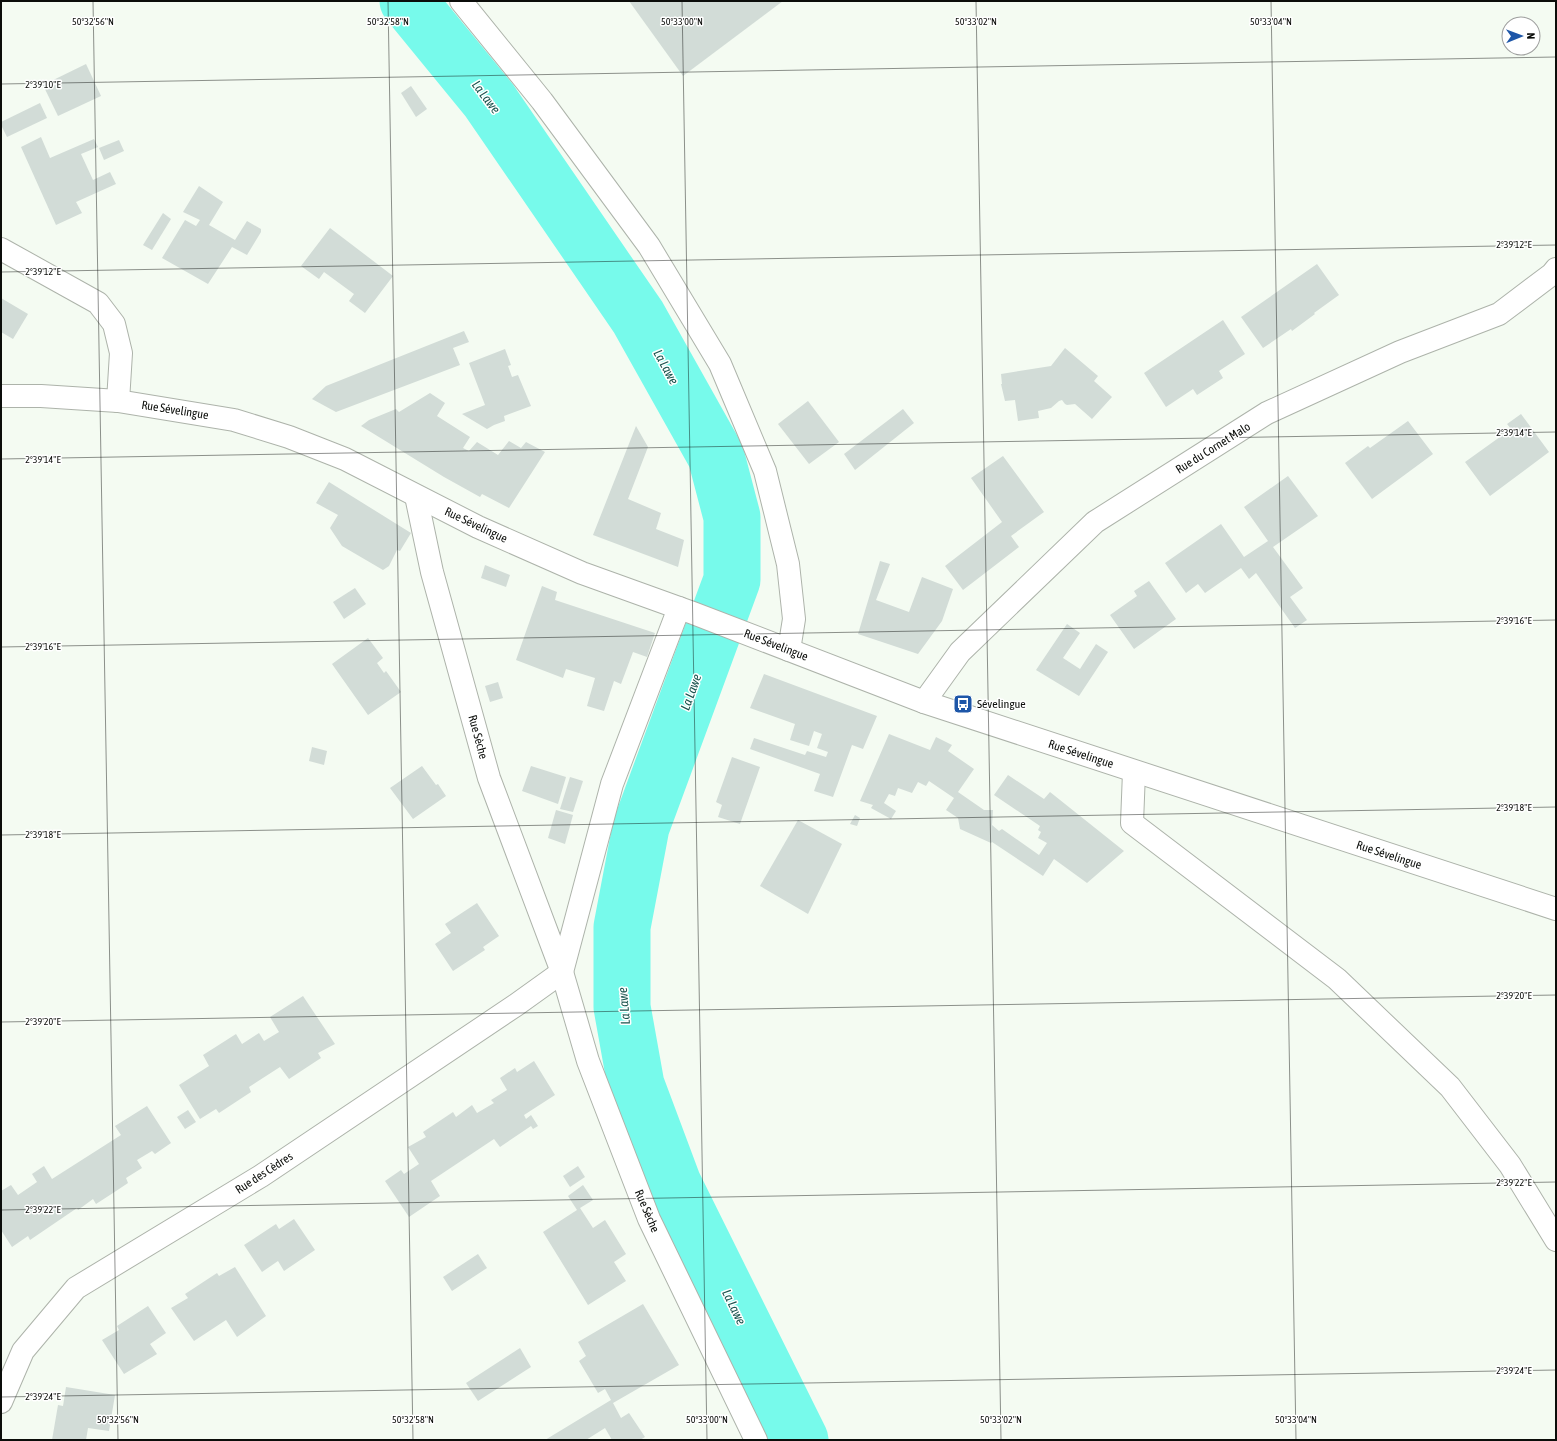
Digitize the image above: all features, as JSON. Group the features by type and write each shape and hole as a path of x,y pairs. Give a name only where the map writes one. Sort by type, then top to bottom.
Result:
{"street":[{"path":"461,1 542,101 649,246 720,364 765,471 788,564 794,620 789,650"},
{"path":"1,248 98,302 114,324 121,353 118,401"},
{"name":"Rue du Cornet Malo","path":"924,702 960,652 1095,522 1267,413 1400,352 1499,314 1552,274 1556,269"},
{"name":"Rue Sévelingue","path":"1,396 42,396 118,401 234,420 289,437 345,459 478,527 582,573 686,610 924,702 1556,909"},
{"name":"Rue Sèche","path":"416,496 432,572 489,778 562,972 588,1060 649,1220 756,1440"},
{"path":"562,972 612,784 686,610"},
{"path":"1134,772 1132,822 1337,979 1450,1087 1510,1165 1556,1240"},
{"name":"Rue des Cèdres","path":"1,1402 23,1351 76,1288 261,1176 516,1005 562,972"}],"building":[{"path":"629,1 783,1 683,76"},
{"path":"86,64 101,96 58,116 43,85"},
{"path":"411,86 427,109 416,117 401,93"},
{"path":"40,103 47,118 7,137 1,122"},
{"path":"41,137 50,158 94,139 98,147 81,154 93,180 110,172 116,184 76,202 82,213 56,225 21,147"},
{"path":"119,140 124,151 104,160 99,148"},
{"path":"199,186 223,202 209,225 235,240 247,221 261,229 261,232 247,255 232,247 208,284 162,258 185,220 196,226 200,220 183,212"},
{"path":"163,213 171,219 152,250 143,245"},
{"path":"330,228 393,276 365,313 349,301 354,294 324,272 319,279 301,266"},
{"path":"1317,264 1339,295 1292,331 1291,329 1263,348 1241,317"},
{"path":"1,298 28,314 13,339 1,332"},
{"path":"1223,320 1245,354 1219,371 1223,378 1197,395 1193,389 1166,407 1144,373"},
{"path":"464,331 469,342 453,348 460,365 336,412 312,399 326,386"},
{"path":"1065,348 1098,376 1094,381 1112,397 1092,419 1075,404 1067,405 1062,400 1051,408 1038,411 1039,418 1018,421 1015,400 1005,401 1001,384 1001,374 1051,366"},
{"path":"505,349 511,365 508,366 512,377 518,375 531,406 504,416 505,421 487,429 462,414 485,405 469,363"},
{"path":"430,393 445,403 437,416 470,437 463,448 469,451 477,442 498,455 509,441 521,448 526,442 545,452 509,508 482,494 480,497 444,477 361,426 369,420 396,409 399,412"},
{"path":"808,401 839,442 809,464 778,424"},
{"path":"903,409 914,423 855,470 844,454"},
{"path":"1521,414 1549,452 1490,496 1465,462 1511,429 1507,424"},
{"path":"1408,421 1433,454 1372,499 1345,463 1368,446 1370,448"},
{"path":"636,426 648,447 628,499 661,513 656,529 684,540 678,567 593,535"},
{"path":"1003,456 1044,512 1011,536 1019,547 963,590 945,566 1002,522 971,478"},
{"path":"1288,476 1318,516 1273,547 1303,588 1290,597 1307,620 1295,628 1256,573 1249,579 1241,568 1205,593 1198,584 1186,593 1165,563 1221,524 1244,557 1268,541 1244,507"},
{"path":"329,482 411,533 400,551 397,550 389,566 383,570 342,546 330,528 338,515 316,503"},
{"path":"880,561 890,564 876,600 909,612 922,577 953,589 942,621 918,654 858,634"},
{"path":"485,565 510,575 506,587 481,578"},
{"path":"1149,581 1176,619 1134,649 1110,615 1137,596 1134,591"},
{"path":"542,586 557,592 555,600 655,633 647,657 633,652 621,684 614,681 604,711 587,706 595,678 566,669 563,678 516,660"},
{"path":"355,588 366,604 344,619 333,602"},
{"path":"1067,624 1080,633 1063,658 1080,669 1096,644 1108,652 1079,696 1036,670"},
{"path":"368,638 383,658 377,663 384,673 386,671 401,692 368,715 332,664"},
{"path":"764,674 877,716 863,749 852,745 833,797 814,791 820,774 750,749 754,738 805,755 807,751 826,757 828,752 817,748 822,734 814,731 809,746 790,740 795,724 750,708"},
{"path":"498,682 503,698 490,702 485,686"},
{"path":"889,734 930,750 936,737 952,745 948,751 974,769 958,792 984,810 993,810 992,825 999,831 1002,829 1039,855 1047,843 1038,838 1041,832 1038,830 1040,826 994,795 1008,775 1044,799 1050,792 1124,851 1087,883 1054,859 1043,876 992,842 991,843 960,829 958,818 946,810 954,798 929,781 926,786 918,782 912,793 898,788 895,796 889,794 884,803 896,811 891,819 871,808 873,805 860,801"},
{"path":"312,747 327,751 324,765 309,761"},
{"path":"732,757 760,767 740,824 718,817 722,805 716,802"},
{"path":"422,766 436,785 438,784 446,796 413,819 390,788"},
{"path":"531,766 566,777 558,804 522,791"},
{"path":"570,777 583,781 573,812 560,809"},
{"path":"556,810 573,815 565,844 548,838"},
{"path":"855,815 860,818 857,826 850,824"},
{"path":"798,820 842,844 808,914 760,886"},
{"path":"477,903 499,936 483,947 485,950 453,971 435,944 451,933 445,924"},
{"path":"303,996 335,1044 318,1053 321,1058 289,1079 280,1067 249,1087 251,1092 219,1113 216,1109 200,1119 179,1085 209,1066 203,1055 236,1034 242,1044 259,1033 264,1041 279,1032 270,1017"},
{"path":"534,1061 555,1095 524,1115 526,1119 531,1115 538,1126 533,1129 531,1126 500,1147 494,1139 431,1181 440,1196 409,1217 385,1181 401,1170 404,1174 419,1164 408,1147 426,1137 423,1132 453,1112 456,1117 472,1105 477,1113 494,1103 491,1100 507,1090 500,1078 515,1068 517,1072"},
{"path":"147,1106 171,1143 155,1154 152,1151 137,1160 142,1168 126,1178 128,1183 113,1193 96,1204 93,1199 30,1240 28,1236 12,1247 1,1230 1,1191 11,1185 18,1195 37,1182 32,1174 44,1166 52,1179 121,1135 115,1126"},
{"path":"188,1110 196,1122 185,1129 177,1117"},
{"path":"578,1166 585,1177 570,1187 563,1176"},
{"path":"583,1185 593,1200 580,1208 593,1228 605,1220 626,1254 614,1262 626,1281 588,1305 543,1232 577,1210 568,1196"},
{"path":"294,1219 315,1250 284,1271 278,1261 262,1272 244,1245 276,1224 279,1229"},
{"path":"478,1254 487,1268 452,1291 443,1277"},
{"path":"235,1267 266,1316 237,1337 226,1320 194,1341 171,1308 188,1298 185,1294 217,1273 219,1276"},
{"path":"643,1304 679,1365 613,1403 621,1418 629,1413 645,1437 640,1440 612,1440 605,1428 586,1440 545,1440 611,1400 605,1389 598,1393 579,1361 586,1356 578,1342"},
{"path":"148,1306 166,1333 150,1344 157,1354 124,1374 102,1340 119,1330 117,1326"},
{"path":"520,1348 531,1367 478,1401 466,1383"},
{"path":"66,1387 115,1395 109,1431 88,1428 86,1440 52,1440 58,1405 63,1406"}],"waterway":[{"name":"La Lawe","path":"408,1 489,100 638,317 716,456 732,517 732,580 641,827 622,927 622,1007 636,1085 673,1184 800,1440"}],"place":[{"name":"Sévelingue","path":"963,704"}]}
